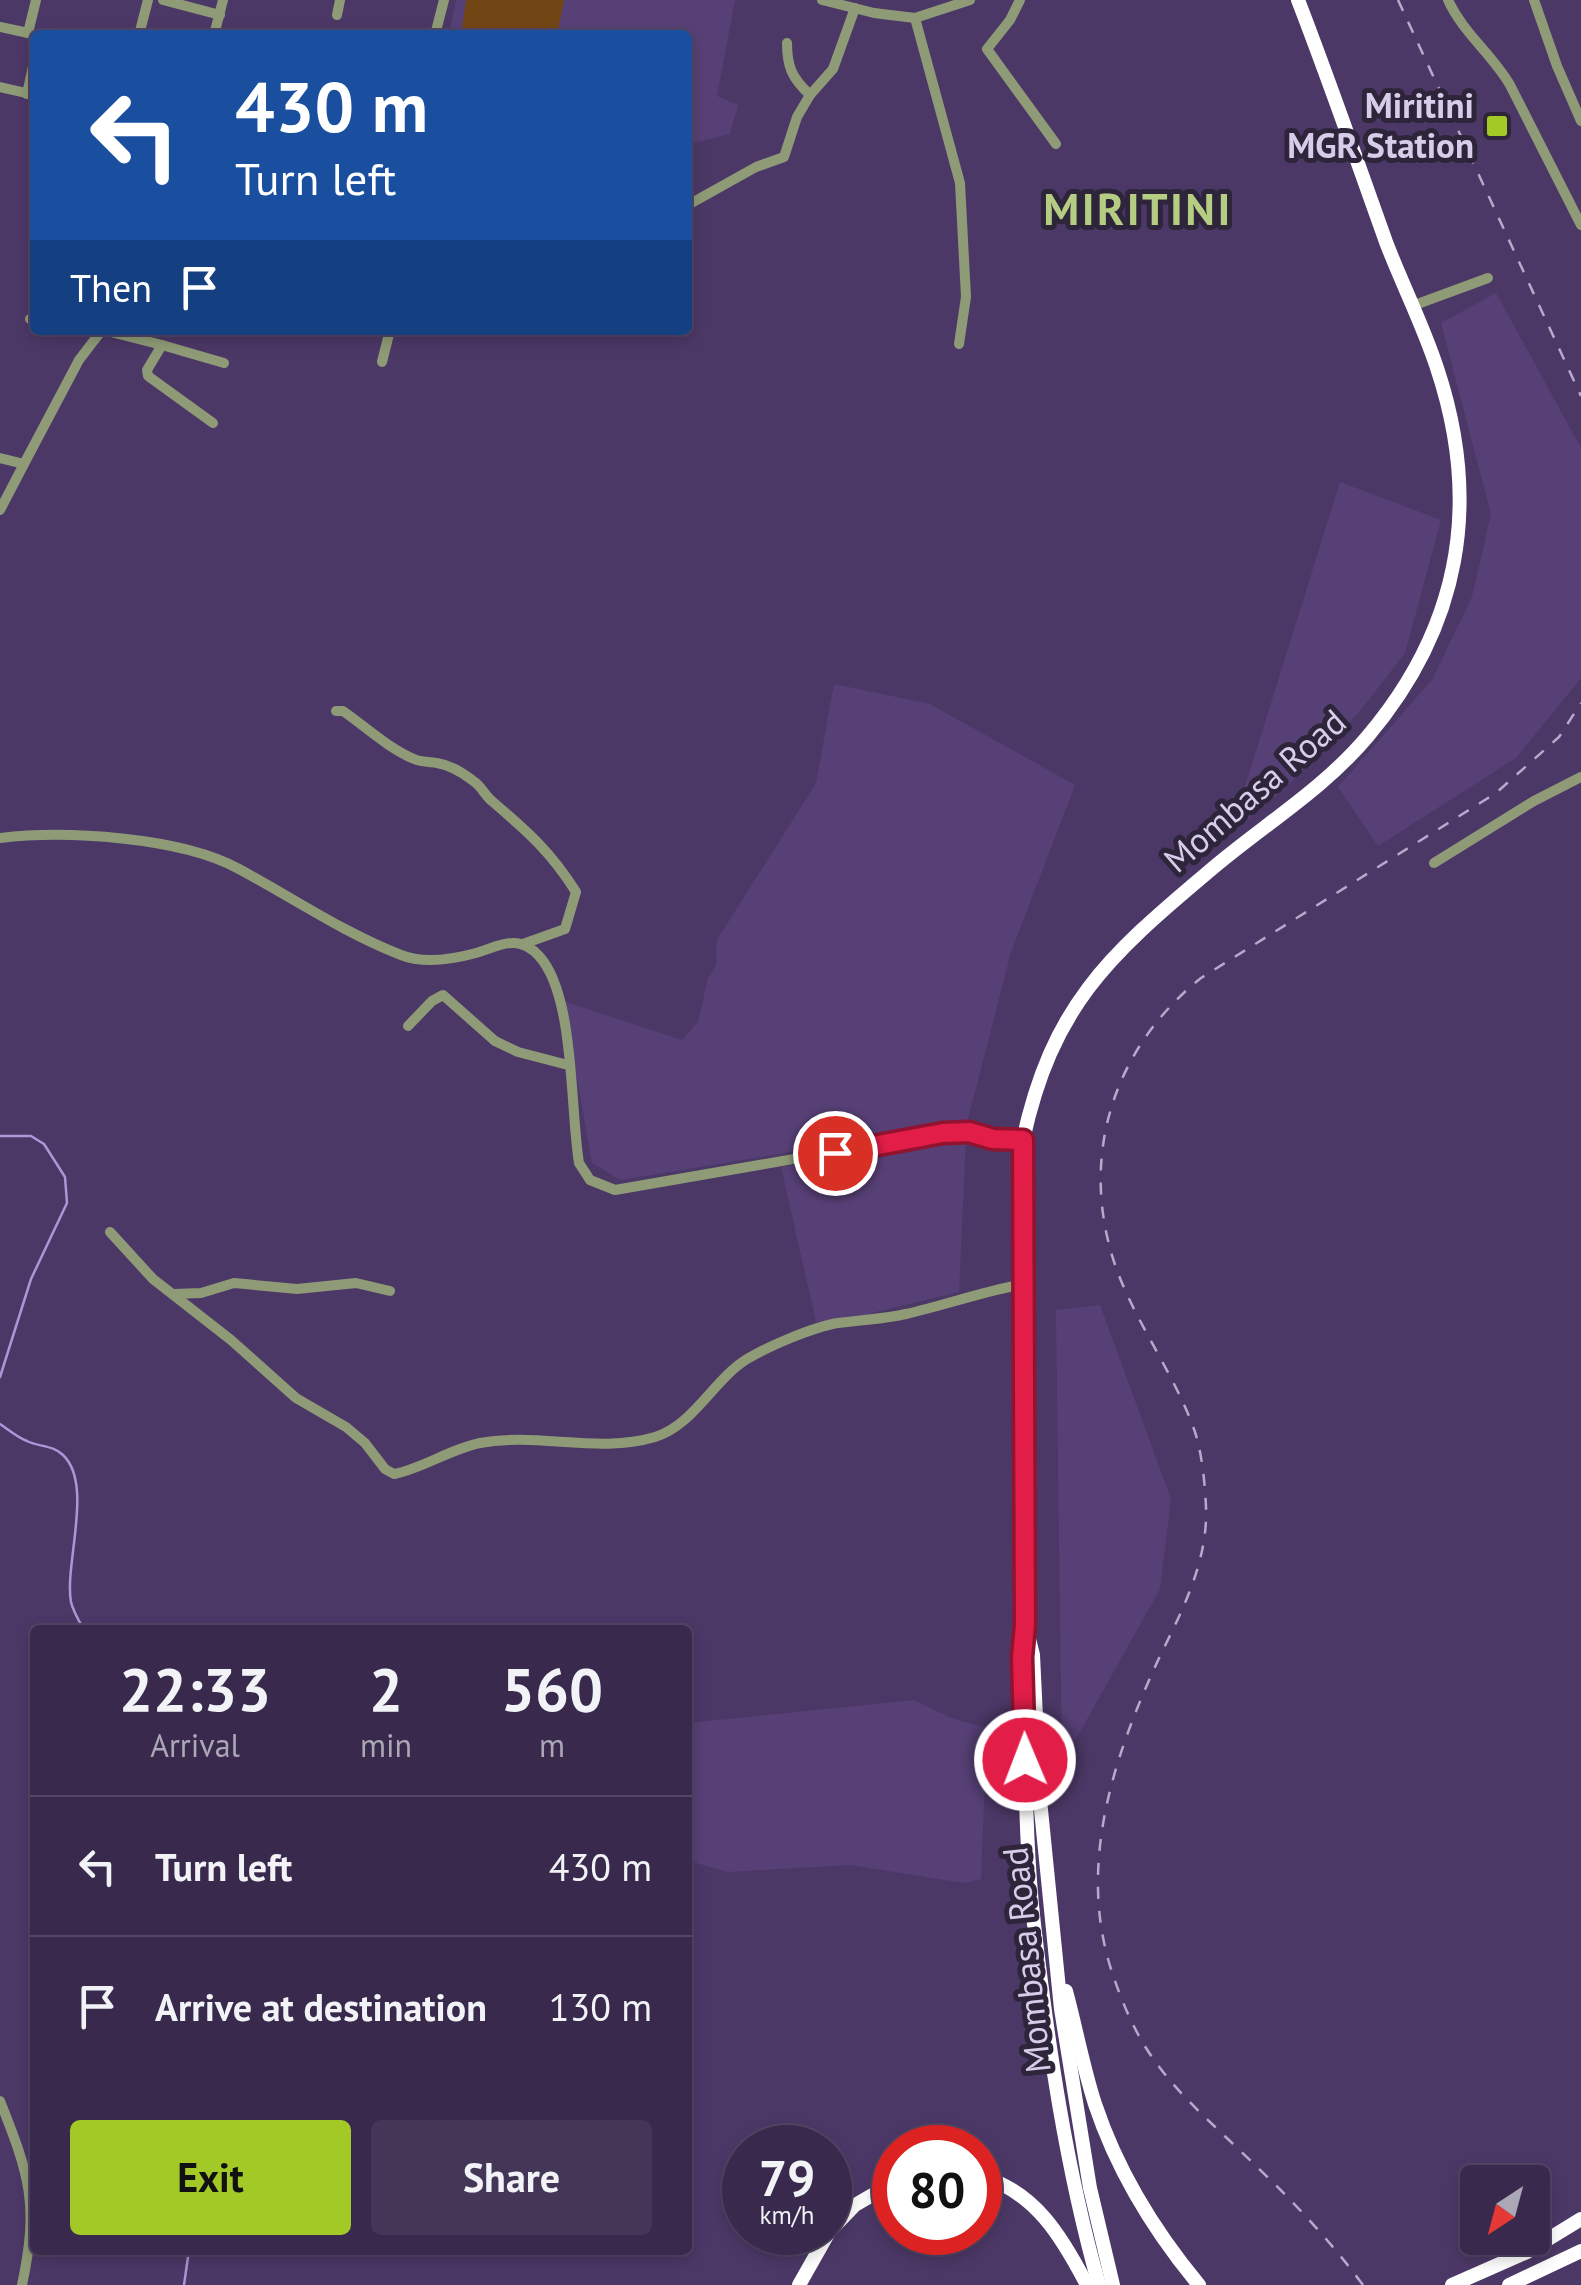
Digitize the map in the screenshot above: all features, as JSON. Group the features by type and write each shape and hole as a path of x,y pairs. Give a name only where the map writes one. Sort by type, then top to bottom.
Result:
{"highway":[{"name":"Mombasa Road","path":"1098,2285 1074,2191 1034,1925 1022,1657 1023,1140 1033,1095 1057,1036 1099,971 1158,914 1334,769 1374,728 1421,660 1456,562 1461,511 1455,440 1438,369 1298,0"},
{"name":"Mombasa Road","path":"1025,1625 1033,1655 1040,1800 1061,2009 1074,2102 1112,2285"},
{"path":"1059,1966 1095,2104 1122,2170 1171,2251 1198,2285"},
{"path":"1002,2184 1042,2213 1061,2237 1087,2285"},
{"path":"1452,2285 1527,2252 1581,2219"},
{"path":"1509,2285 1581,2250"},
{"path":"799,2285 817,2255"}],"street":[{"path":"32,30 36,0"},
{"path":"140,30 148,0"},
{"path":"163,0 220,15"},
{"path":"216,30 222,0"},
{"path":"338,16 340,0"},
{"path":"437,30 444,0"},
{"path":"822,0 915,18 941,4 970,0"},
{"path":"1020,0 988,48 1056,144"},
{"path":"1448,0 1459,24 1499,66 1581,225"},
{"path":"1534,0 1581,120"},
{"path":"692,203 756,166 784,158 796,117 833,69 854,8"},
{"path":"915,18 960,183 966,297 959,344"},
{"path":"0,27 30,34"},
{"path":"787,43 788,68 810,95"},
{"path":"0,87 30,94"},
{"path":"1412,306 1488,278"},
{"path":"0,510 79,360 99,335"},
{"path":"121,335 224,363"},
{"path":"382,362 389,335"},
{"path":"162,346 147,370 148,376 213,423"},
{"path":"0,458 24,464"},
{"path":"336,711 343,711 417,761 442,763 470,778 554,857 576,892 575,902 565,929 523,944"},
{"path":"1434,864 1534,801 1581,777"},
{"path":"0,838 44,832 206,854 405,958 434,960 470,955 510,942 523,944 540,956 559,990 579,1163 590,1180 615,1190 943,1133 969,1132 993,1139 1023,1140"},
{"path":"408,1026 443,995 496,1042 528,1055 568,1064"},
{"path":"110,1232 153,1279 296,1398 346,1428 394,1474 482,1443 603,1444 657,1436 671,1430 730,1371 749,1358 816,1329 910,1313 983,1291 1024,1284"},
{"path":"173,1294 201,1293 234,1283 297,1289 356,1284 390,1291"},
{"path":"0,2101 30,2189"},
{"path":"22,2285 30,2242"}],"shaded area":[{"path":"456,0 735,0 717,96 738,105 730,134 692,143 692,30 450,30"},
{"path":"466,0 564,0 558,30 462,30"},
{"path":"1496,293 1581,448 1581,678 1516,758 1378,846 1338,787 1432,680 1472,597 1491,514 1441,323"},
{"path":"1340,482 1441,520 1405,653 1360,711 1291,783 1245,822 1236,815"},
{"path":"834,684 930,704 1075,785 1011,952 967,1123 621,1180 592,1163 563,1001 682,1040 698,1022 708,978 716,965 717,940 816,783"},
{"path":"966,1136 959,1292 817,1326 781,1167"},
{"path":"1100,1305 1171,1499 1160,1589 1062,1764 1056,1310"},
{"path":"914,1700 951,1718 987,1728 981,1879 964,1883 850,1865 728,1872 692,1862 692,1723"}],"waterway":[{"path":"0,1136 31,1136 44,1144 65,1177 67,1203 31,1279 0,1377"},
{"path":"0,1424 23,1439 59,1452 72,1468 77,1504 70,1586 71,1602 82,1625"},
{"path":"184,2285 188,2255"}],"railway":[{"path":"1398,0 1581,396"},
{"path":"1363,2285 1299,2209 1192,2105 1157,2064 1125,2007 1101,1929 1100,1849 1116,1769 1192,1584 1206,1527 1203,1469 1195,1432 1125,1290 1110,1247 1102,1204 1101,1161 1108,1120 1121,1080 1141,1043 1168,1009 1201,978 1496,793 1559,737 1581,703"}],"place":[{"name":"Miritini MGR Station","path":"1497,126"}],"district":[{"name":"MIRITINI","path":"1138,209"}],"route":[{"path":"835,1153 943,1133 969,1132 993,1139 1023,1140 1025,1760"}]}
